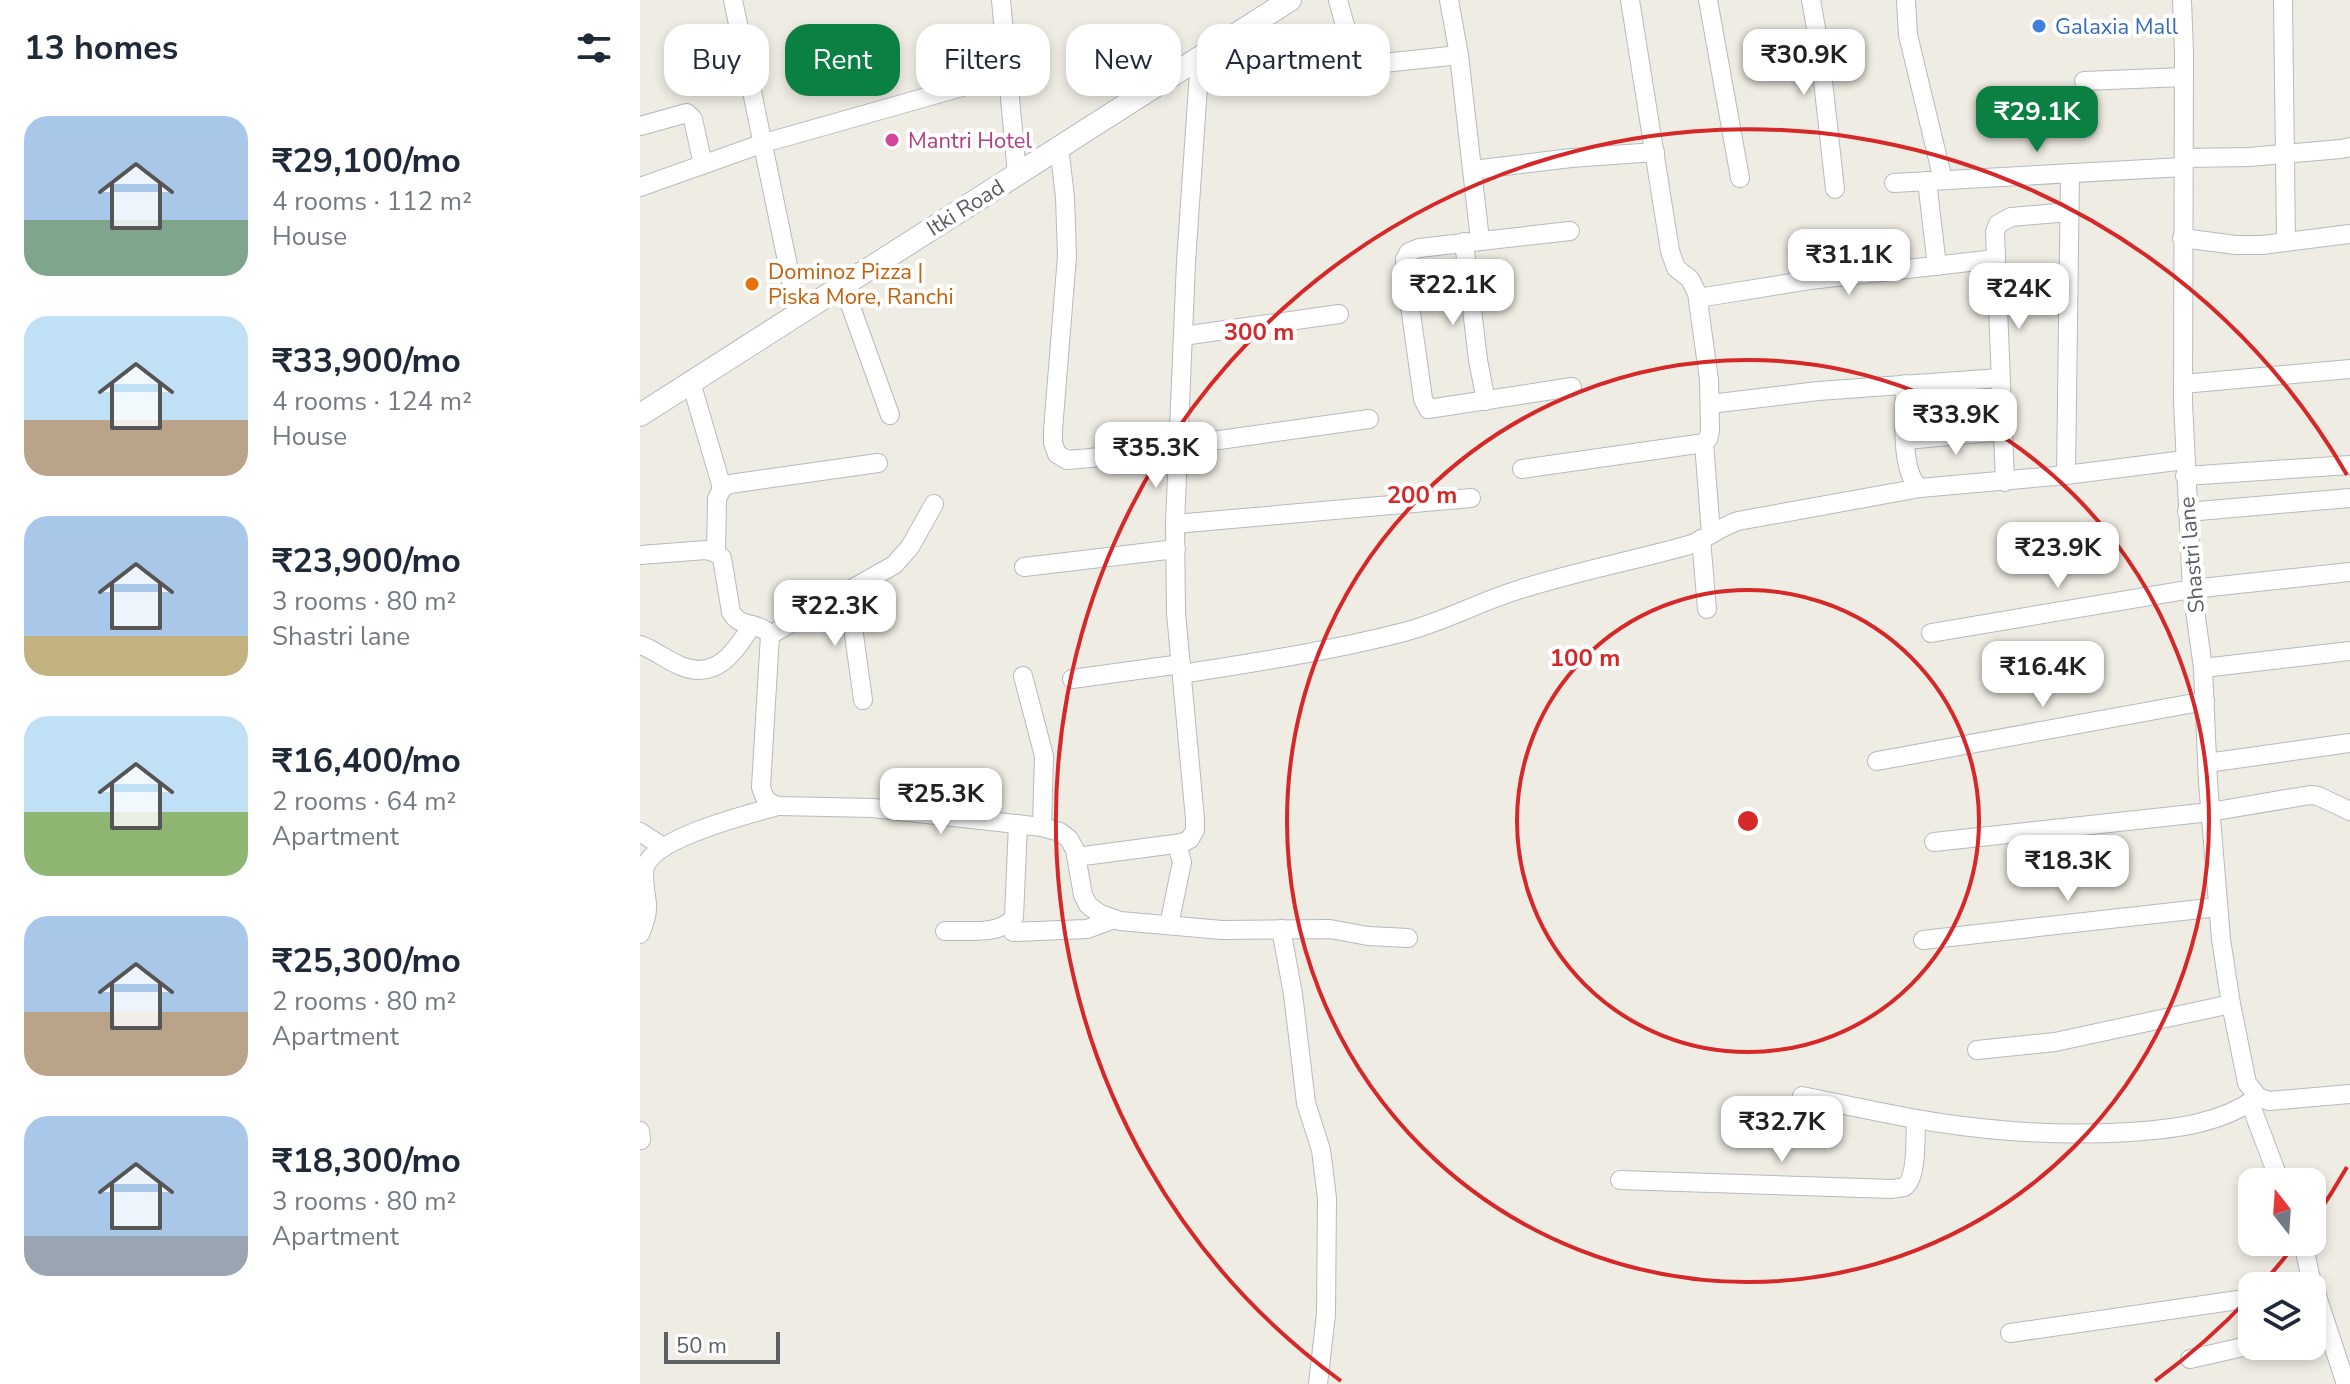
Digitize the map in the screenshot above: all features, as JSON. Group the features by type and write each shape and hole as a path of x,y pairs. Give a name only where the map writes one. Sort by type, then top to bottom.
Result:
{"street":[{"path":"733,0 798,314"},
{"path":"1001,0 1003,24"},
{"name":"Itki Road","path":"1252,24 1290,0"},
{"path":"1338,0 1353,54 1357,61 1365,65 1459,55"},
{"path":"1449,0 1473,170 1472,241 1478,360 1486,401"},
{"path":"1522,469 1704,443 1710,431 1710,404 1698,298 1694,285 1673,263 1630,0"},
{"path":"1708,0 1740,178"},
{"path":"1811,0 1835,189"},
{"path":"1906,0 1908,35 1935,180 1937,266"},
{"name":"Shastri lane","path":"2182,0 2183,384 2192,589 2203,668 2218,907 2231,1004 2247,1083 2257,1100 2276,1168"},
{"path":"2283,0 2286,242"},
{"name":"Itki Road","path":"640,415 1197,59"},
{"path":"2084,81 2184,77"},
{"path":"640,187 764,143 930,96"},
{"path":"1010,96 1017,174"},
{"path":"1076,857 1182,843 1190,839 1195,830 1176,613 1175,524 1186,262 1197,96"},
{"path":"640,126 687,113 693,119 703,165"},
{"path":"1059,147 1067,256 1053,430 1057,454 1067,460 1369,419"},
{"path":"1894,183 2070,173 2350,147"},
{"path":"1473,170 1655,152"},
{"path":"2066,475 2070,173"},
{"path":"2005,482 1995,232 2004,219 2069,212"},
{"path":"1570,231 1419,248 1409,252 1405,259 1423,399 1428,409 1572,387"},
{"path":"2182,238 2262,245 2350,234"},
{"path":"1698,298 1810,280 1995,259"},
{"path":"843,285 890,415"},
{"path":"1183,336 1339,314"},
{"path":"2183,384 2350,369"},
{"path":"1710,404 1818,391 2000,378"},
{"path":"691,382 722,488"},
{"path":"1905,384 1910,475 1920,488"},
{"path":"1906,440 2003,431"},
{"path":"1704,443 1707,609"},
{"path":"716,553 717,499 722,488 730,484 878,463"},
{"path":"1072,679 1290,657 1403,632 1516,590 1692,544 1738,521 1920,488 2185,468 2350,465"},
{"path":"1175,524 1471,498"},
{"path":"2187,512 2350,498"},
{"path":"770,635 901,560 934,504"},
{"path":"1024,567 1176,549"},
{"path":"640,555 706,550 716,553 722,558 731,612 741,623 765,629 770,635 761,787 769,804 873,808 1042,827 1060,832 1069,839 1076,857 1083,895 1088,905 1100,914 1120,921 1222,930 1330,929 1368,936 1408,938"},
{"path":"1931,633 2192,589 2350,572"},
{"path":"848,591 863,700"},
{"path":"640,645 680,666 700,670 714,668 738,649 752,625"},
{"path":"2203,668 2350,651"},
{"path":"1023,676 1044,756 1042,827"},
{"path":"1877,761 2205,701"},
{"path":"2207,763 2350,743"},
{"path":"1934,842 2210,812 2310,795 2350,811"},
{"path":"642,927 648,908 645,868 651,857 663,847 720,823 778,806"},
{"path":"945,931 1009,925 1014,917 1018,824"},
{"path":"640,832 663,847"},
{"path":"1169,925 1182,862 1178,848 1182,843"},
{"path":"1923,940 2218,907"},
{"path":"1013,932 1087,929 1114,919"},
{"path":"1281,929 1293,994 1306,1103 1321,1150 1327,1198 1327,1291 1318,1384"},
{"path":"1977,1050 2055,1042 2231,1004"},
{"path":"1802,1096 1916,1119 2029,1132 2099,1134 2186,1127 2209,1121 2257,1100 2350,1094"},
{"path":"1620,1180 1904,1187 1912,1179 1914,1170 1916,1119"},
{"path":"2010,1333 2238,1300"},
{"path":"2326,1340 2345,1371"},
{"path":"2190,1359 2238,1348"}],"place":[{"name":"Galaxia Mall","path":"2039,26"},
{"name":"Mantri Hotel","path":"892,140"},
{"name":"Dominoz Pizza | Piska More, Ranchi","path":"752,284"}]}
